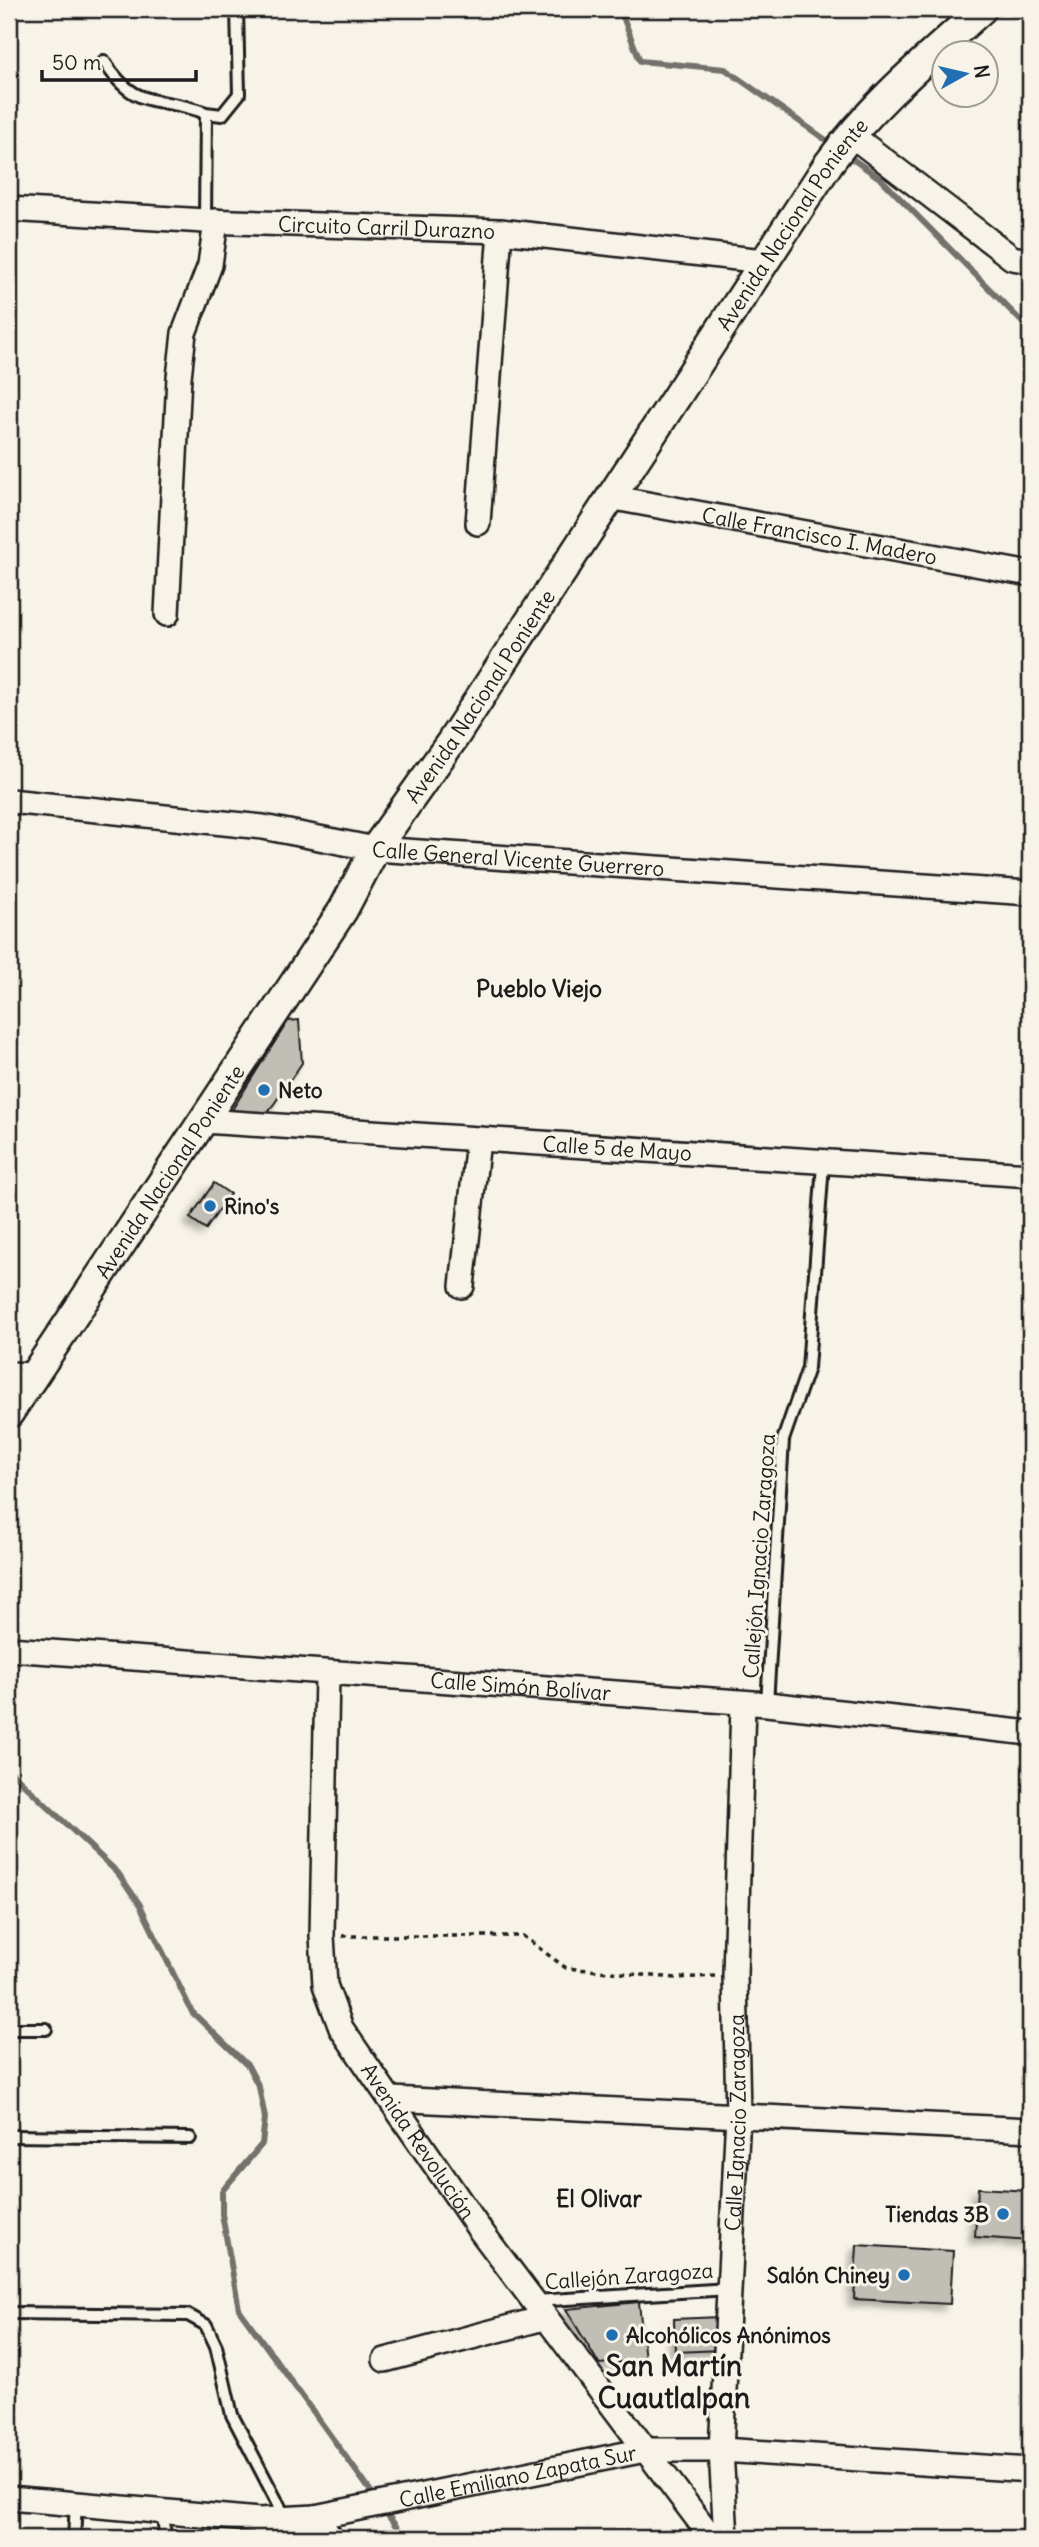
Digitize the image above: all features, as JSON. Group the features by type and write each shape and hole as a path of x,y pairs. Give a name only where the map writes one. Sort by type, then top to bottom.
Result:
{"street":[{"name":"Avenida Nacional Poniente","path":"9,1413 21,1375 203,1121 343,910 375,849 451,742 829,163 850,134 982,9"},
{"path":"850,134 1024,263"},
{"name":"Circuito Carril Durazno","path":"9,209 211,221 500,231 763,261"},
{"path":"167,614 181,355 184,332 209,265 211,221"},
{"path":"478,523 500,231"},
{"name":"Calle Francisco I. Madero","path":"609,497 1030,575"},
{"name":"Calle General Vicente Guerrero","path":"9,801 263,827 375,849 1030,893"},
{"name":"Calle 5 de Mayo","path":"203,1121 823,1164 1030,1175"},
{"path":"462,1286 478,1140"},
{"name":"Calle Simón Bolívar","path":"9,1649 767,1704 1030,1733"},
{"name":"Avenida Revolución","path":"327,1674 322,1936 325,1985 341,2028 538,2310 712,2538"},
{"name":"Calle Ignacio Zaragoza","path":"726,2538 721,2450 738,2114 735,1975 743,1704"},
{"path":"391,2099 1030,2130"},
{"path":"385,2360 538,2310"},
{"name":"Calle Emiliano Zapata Sur","path":"9,2498 163,2511 259,2529 286,2519 315,2517 645,2450 721,2450 1030,2470"},
{"path":"315,2517 331,2538"}],"lane":[{"path":"104,61 116,80 145,101 222,115 239,93 237,9"},
{"path":"206,113 211,221"},
{"name":"Callejón Ignacio Zaragoza","path":"767,1704 783,1440 808,1368 823,1164"},
{"path":"9,2029 46,2029"},
{"path":"9,2136 190,2138"},
{"name":"Callejón Zaragoza","path":"538,2310 729,2289"},
{"path":"9,2313 188,2315 206,2325 216,2346 232,2414 286,2519"},
{"path":"74,2538 76,2504"},
{"path":"163,2511 165,2538"}],"path":[{"path":"322,1936 523,1936 566,1968 676,1978 735,1975"}],"building":[{"name":"Neto","path":"299,1020 302,1063 263,1120 228,1116 288,1021"},
{"name":"Rino's","path":"214,1183 230,1194 206,1229 190,1218"},
{"name":"Tiendas 3B","path":"978,2188 1030,2191 1030,2241 975,2237"},
{"name":"Salón Chiney","path":"857,2245 953,2251 950,2304 854,2299"},
{"name":"Alcohólicos Anónimos","path":"639,2302 645,2360 599,2364 566,2309"},
{"path":"720,2317 721,2350 675,2352 674,2319"}],"waterway":[{"path":"620,9 640,61 725,69 833,145"},
{"path":"844,153 881,179 1030,330"},
{"path":"9,1770 118,1873 140,1905 192,2012 248,2066 259,2087 265,2118 262,2144 222,2191 222,2214 239,2309 377,2500"},
{"path":"383,2509 405,2538"}],"place":[{"name":"Neto","path":"264,1090"},
{"name":"Rino's","path":"210,1206"},
{"name":"Tiendas 3B","path":"1003,2214"},
{"name":"Salón Chiney","path":"904,2275"},
{"name":"Alcohólicos Anónimos","path":"612,2335"}],"district":[{"name":"Pueblo Viejo","path":"539,988"},
{"name":"El Olivar","path":"599,2198"},
{"name":"San Martín Cuautlalpan","path":"674,2382"}]}
